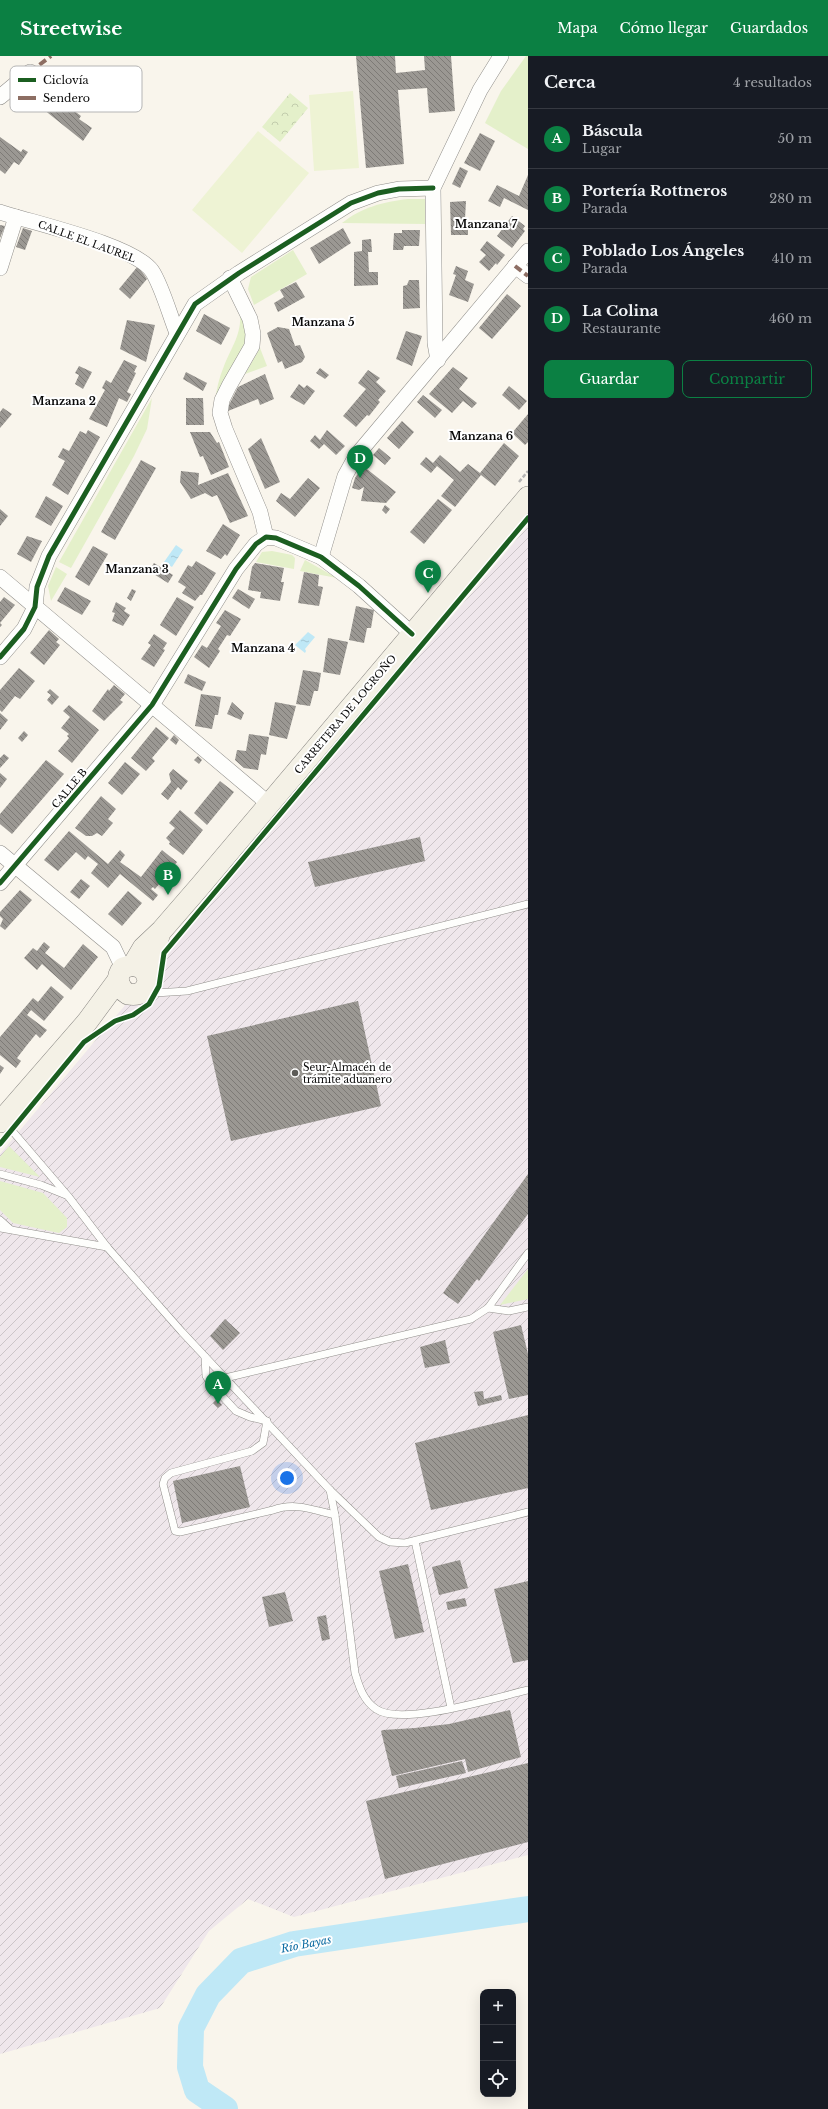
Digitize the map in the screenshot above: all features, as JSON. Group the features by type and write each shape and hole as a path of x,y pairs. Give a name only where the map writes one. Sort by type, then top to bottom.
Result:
{"main road":[{"name":"CARRETERA DE LOGROÑO","path":"1,1121 86,1022 143,948 162,930 262,799 412,634 528,497"},
{"name":"CARRETERA DE LOGROÑO","path":"86,1022 143,987 152,955 162,930"},
{"path":"144,969 143,987 123,992 125,971 144,969"}],"street":[{"path":"438,360 435,343 433,188 480,90 501,56"},
{"path":"0,97 10,89"},
{"path":"0,657 24,629 36,607 37,586 49,556 195,304 230,278 351,203 378,193 398,189 433,188"},
{"name":"CALLE EL LAUREL","path":"0,212 53,227 123,251 141,260 152,272 177,333"},
{"path":"0,268 16,217"},
{"path":"321,557 345,476 356,456 528,251"},
{"path":"516,266 528,276"},
{"path":"230,278 250,319 253,334 252,346 222,400 220,413 225,429 260,512 266,537 276,538 321,557 359,586 412,634"},
{"name":"CALLE B","path":"0,883 152,705 236,569 256,544 266,537"},
{"path":"0,577 262,799"},
{"path":"0,853 113,947 125,971"}],"lane":[{"path":"143,987 155,993 187,991 528,904"},
{"path":"1,1121 68,1196 108,1247 205,1357 330,1490 379,1537 390,1542 405,1543 528,1512"},
{"path":"0,1174 41,1185 68,1196"},
{"path":"0,1220 10,1229"},
{"path":"0,1228 108,1247"},
{"path":"225,1378 470,1319 488,1308 528,1253"},
{"path":"488,1308 509,1311 528,1307"},
{"path":"205,1357 206,1376 211,1384 236,1411 267,1422"},
{"path":"267,1422 263,1442 252,1451 171,1473 165,1478 163,1484 175,1531 180,1532 273,1510 286,1505 302,1507 335,1515"},
{"path":"330,1490 335,1515 355,1673 359,1687 367,1701 377,1710 392,1714 427,1713 528,1690"},
{"path":"415,1541 451,1708"}],"shaded area":[{"path":"528,526 528,1855 294,1917 248,1899 209,1931 160,2008 0,2054 0,1154"}],"green space":[{"path":"526,56 528,56 528,149 485,123 501,91"},
{"path":"353,91 359,168 314,171 309,95"},
{"path":"290,93 308,108 280,142 262,127"},
{"path":"258,131 309,173 242,253 192,210"},
{"path":"408,199 425,199 425,224 342,223 357,213 373,206"},
{"path":"293,250 307,274 254,305 248,289 251,277"},
{"path":"240,313 245,322 248,340 215,403 217,389 224,366 238,334"},
{"path":"260,348 267,366 245,374"},
{"path":"152,398 147,429 134,456 71,568 59,562"},
{"path":"272,551 292,555 295,558 294,569 256,562 262,552"},
{"path":"305,560 337,578 300,571"},
{"path":"56,567 67,574 51,601 48,586"},
{"path":"9,1146 40,1177 0,1167 0,1157"},
{"path":"0,1181 43,1193 67,1218 67,1227 59,1233 13,1223 0,1210"},
{"path":"528,1269 528,1299 500,1305"}],"water":[{"path":"176,545 183,550 172,567 164,562"},
{"path":"308,632 315,637 305,649 305,653 295,645"}],"building":[{"path":"356,56 395,56 396,73 425,70 424,56 451,56 455,111 429,113 427,88 398,90 404,164 366,168"},
{"path":"47,112 76,112 81,116 79,119 92,128 83,141"},
{"path":"480,133 495,141 480,171 464,163"},
{"path":"0,137 21,152 23,149 28,152 19,165 14,162 5,174 0,170"},
{"path":"460,167 468,171 460,188 452,184"},
{"path":"528,175 528,210 504,198 500,207 488,201 497,185 519,196"},
{"path":"466,201 465,219 468,219 468,235 451,235 450,202"},
{"path":"512,216 525,226 523,229 525,231 512,248 497,236"},
{"path":"0,225 5,226 0,238"},
{"path":"23,228 32,231 25,250 16,247"},
{"path":"343,228 351,243 319,264 310,248"},
{"path":"402,230 420,230 419,246 404,246 403,250 393,250 394,233 402,233"},
{"path":"371,239 372,252 368,252 369,272 378,272 378,285 354,286 354,252 362,251 362,240"},
{"path":"487,241 505,255 497,265 496,263 489,271 479,262 486,255 480,250"},
{"path":"138,266 147,279 130,299 119,289"},
{"path":"456,266 468,271 465,280 474,284 468,302 449,295 456,275 453,274"},
{"path":"409,280 419,280 420,308 403,309 403,286 407,285"},
{"path":"296,282 305,297 278,312 274,303 284,297 280,290"},
{"path":"507,294 521,306 492,339 479,328"},
{"path":"204,314 230,328 221,345 196,331"},
{"path":"127,320 155,325 146,362 120,349"},
{"path":"278,327 289,329 295,346 300,345 305,357 302,362 285,369 282,361 278,363 267,333"},
{"path":"406,331 422,336 412,366 396,359"},
{"path":"124,360 137,366 134,372 136,373 127,392 131,394 127,402 119,398 107,427 89,419 105,390 102,388 106,380 111,383"},
{"path":"79,366 92,372 83,389 75,384 79,375 75,373"},
{"path":"453,367 468,378 459,389 477,403 472,408 463,401 452,413 429,394"},
{"path":"320,368 329,375 325,379 316,373"},
{"path":"368,370 380,378 376,382 386,391 378,400 380,402 369,416 367,415 356,427 343,416 366,389 358,383"},
{"path":"186,372 207,383 203,391 183,379"},
{"path":"265,374 274,399 260,405 258,399 228,411 229,405 238,387"},
{"path":"299,384 304,388 307,385 315,391 304,405 290,397"},
{"path":"509,386 527,401 519,410 502,395"},
{"path":"423,395 442,410 435,418 417,402"},
{"path":"186,398 203,398 204,425 186,425"},
{"path":"3,408 12,414 0,428 0,412"},
{"path":"528,414 528,442 525,445 512,433"},
{"path":"402,421 414,432 399,449 387,438"},
{"path":"88,430 100,437 68,495 52,485 65,461 58,457 63,448 69,451 80,431 86,434"},
{"path":"327,430 345,446 336,455 324,444 319,449 310,441 315,435 320,440"},
{"path":"190,432 210,432 217,443 219,442 229,467 211,475 203,456 200,457"},
{"path":"261,438 280,482 265,489 248,449"},
{"path":"504,443 519,456 495,486 481,475 455,507 441,496 454,480 437,466 431,473 420,464 426,457 433,463 440,455 460,472 468,464 480,473"},
{"path":"379,448 391,458 385,465 373,455"},
{"path":"141,460 156,468 115,540 101,532"},
{"path":"363,466 396,492 386,503 361,501 364,487 359,490 352,488 355,478"},
{"path":"181,471 199,473 198,485 228,473 248,516 230,523 217,495 212,497 205,493 191,499 180,482"},
{"path":"308,478 320,488 295,517 276,501 281,493 290,499"},
{"path":"46,496 63,506 51,526 35,517"},
{"path":"438,499 452,510 424,544 410,532"},
{"path":"385,505 390,509 386,514 382,510"},
{"path":"0,509 8,516 0,526"},
{"path":"223,524 240,535 227,556 225,554 221,559 206,551"},
{"path":"27,536 42,541 31,562 17,554"},
{"path":"93,546 108,554 89,586 75,577"},
{"path":"196,561 216,573 202,595 200,595 195,601 182,593 186,587 178,582 188,565 192,567"},
{"path":"154,563 173,575 168,583 149,571"},
{"path":"255,563 284,568 281,582 284,582 280,601 260,598 261,592 248,590 252,567"},
{"path":"304,572 319,575 318,586 323,587 319,606 298,603"},
{"path":"65,587 91,601 82,615 57,601"},
{"path":"132,589 136,591 131,601 127,598"},
{"path":"238,589 255,599 249,609 232,598"},
{"path":"4,597 15,605 0,623 0,602"},
{"path":"177,597 194,607 176,636 160,625"},
{"path":"116,602 126,608 124,611 130,615 123,626 112,621 115,613 112,612"},
{"path":"356,606 374,610 371,628 367,628 364,643 349,640"},
{"path":"225,610 241,619 230,636 227,635 218,649 220,651 209,668 194,657 202,645 207,648 221,626 216,623"},
{"path":"49,630 59,639 56,642 60,645 44,665 30,653"},
{"path":"154,634 167,643 163,649 165,650 154,667 141,659 151,645 148,643"},
{"path":"328,638 348,642 340,675 323,672"},
{"path":"19,668 35,681 20,699 15,696 2,712 0,710 0,690"},
{"path":"303,670 321,673 318,691 314,691 310,706 296,704"},
{"path":"188,674 206,682 202,691 184,683"},
{"path":"114,685 125,694 120,700 123,702 104,721 92,711 108,689 109,691"},
{"path":"50,689 59,697 52,705 47,700 51,695 47,692"},
{"path":"201,694 221,697 218,715 215,715 212,729 195,726"},
{"path":"232,702 244,713 241,720 227,714"},
{"path":"275,702 296,706 287,739 269,735"},
{"path":"69,705 99,730 72,763 58,751 69,738 67,736 69,734 61,728 70,717 63,711"},
{"path":"0,713 8,720 0,730"},
{"path":"156,727 169,738 152,758 155,761 146,771 131,758"},
{"path":"24,731 28,735 22,742 18,738"},
{"path":"249,734 269,737 266,755 261,754 258,770 244,768 235,760 237,750 246,751"},
{"path":"174,735 179,740 176,745 170,740"},
{"path":"4,754 9,758 0,768 0,758"},
{"path":"198,756 202,760 199,764 194,760"},
{"path":"46,760 64,774 12,834 0,824 0,814"},
{"path":"125,762 140,774 122,795 108,783"},
{"path":"173,769 188,781 181,790 178,787 168,800 161,794 171,782 169,774"},
{"path":"0,773 7,779 0,788"},
{"path":"220,781 234,792 207,825 194,813"},
{"path":"101,796 116,809 108,819 113,823 102,836 97,833 92,836 86,836 75,828"},
{"path":"180,810 203,830 183,855 169,844 170,842 166,838 175,828 169,823"},
{"path":"69,831 108,864 120,850 125,855 120,862 141,877 162,850 177,862 155,889 153,887 151,889 158,895 153,901 120,874 108,888 91,873 98,864 88,856 85,860 76,852 58,871 44,860"},
{"path":"420,837 425,861 315,887 308,862"},
{"path":"81,879 90,886 79,899 70,892"},
{"path":"20,890 32,900 5,930 0,926 3,919 0,916 0,912"},
{"path":"128,891 142,903 122,926 108,914"},
{"path":"44,942 50,947 45,953 64,968 83,944 98,957 71,990 42,964 37,970 24,958 33,948 37,951"},
{"path":"51,986 64,997 44,1021 31,1010 27,1015 47,1030 40,1038 36,1034 27,1045 17,1058 21,1061 16,1068 0,1055 0,1037 33,998 38,1002"},
{"path":"358,1001 381,1106 231,1141 207,1036"},
{"path":"0,1065 4,1068 0,1074"},
{"path":"528,1174 528,1214 479,1281 477,1279 458,1304 443,1293"},
{"path":"225,1319 240,1333 223,1350 210,1336"},
{"path":"521,1325 528,1354 528,1395 509,1399 493,1332"},
{"path":"445,1340 450,1363 425,1368 420,1347"},
{"path":"483,1391 484,1399 501,1395 502,1400 478,1406 474,1392"},
{"path":"217,1399 222,1405 218,1408 213,1403"},
{"path":"528,1415 528,1488 431,1510 415,1443"},
{"path":"240,1466 250,1507 182,1523 173,1481"},
{"path":"460,1560 468,1588 439,1595 432,1567"},
{"path":"408,1564 424,1632 395,1639 379,1571"},
{"path":"528,1581 528,1660 513,1663 494,1589"},
{"path":"285,1592 293,1621 269,1627 262,1597"},
{"path":"465,1598 467,1606 448,1610 446,1602"},
{"path":"326,1615 330,1639 322,1641 317,1617"},
{"path":"510,1710 521,1757 468,1772 465,1759 392,1776 381,1731 449,1724"},
{"path":"462,1761 466,1773 399,1788 396,1776"},
{"path":"528,1763 528,1842 385,1879 366,1801"}],"waterway":[{"name":"Río Bayas","path":"225,2109 197,2090 190,2067 191,2028 208,1995 241,1961 294,1944 528,1909"}],"marked path":[{"path":"38,66 51,56"},
{"path":"515,266 528,276"}],"cycle path":[{"path":"0,657 24,629 35,607 37,587 49,556 195,304 239,273 351,203 378,193 399,189 433,188"},
{"path":"0,1144 84,1042 115,1021 133,1015 149,1004 159,986 164,953 528,518"},
{"path":"0,883 152,705 236,569 256,544 266,537 276,538 321,557 359,586 412,634"}],"place":[{"name":"La Colina","path":"360,478"},
{"name":"Poblado Los Ángeles","path":"428,593"},
{"name":"Portería Rottneros","path":"168,895"},
{"name":"Seur-Almacén de trámite aduanero","path":"295,1073"},
{"name":"Báscula","path":"218,1404"}],"district":[{"name":"Manzana 7","path":"486,224"},
{"name":"Manzana 5","path":"323,322"},
{"name":"Manzana 2","path":"64,401"},
{"name":"Manzana 6","path":"481,436"},
{"name":"Manzana 3","path":"137,569"},
{"name":"Manzana 4","path":"263,648"}]}
